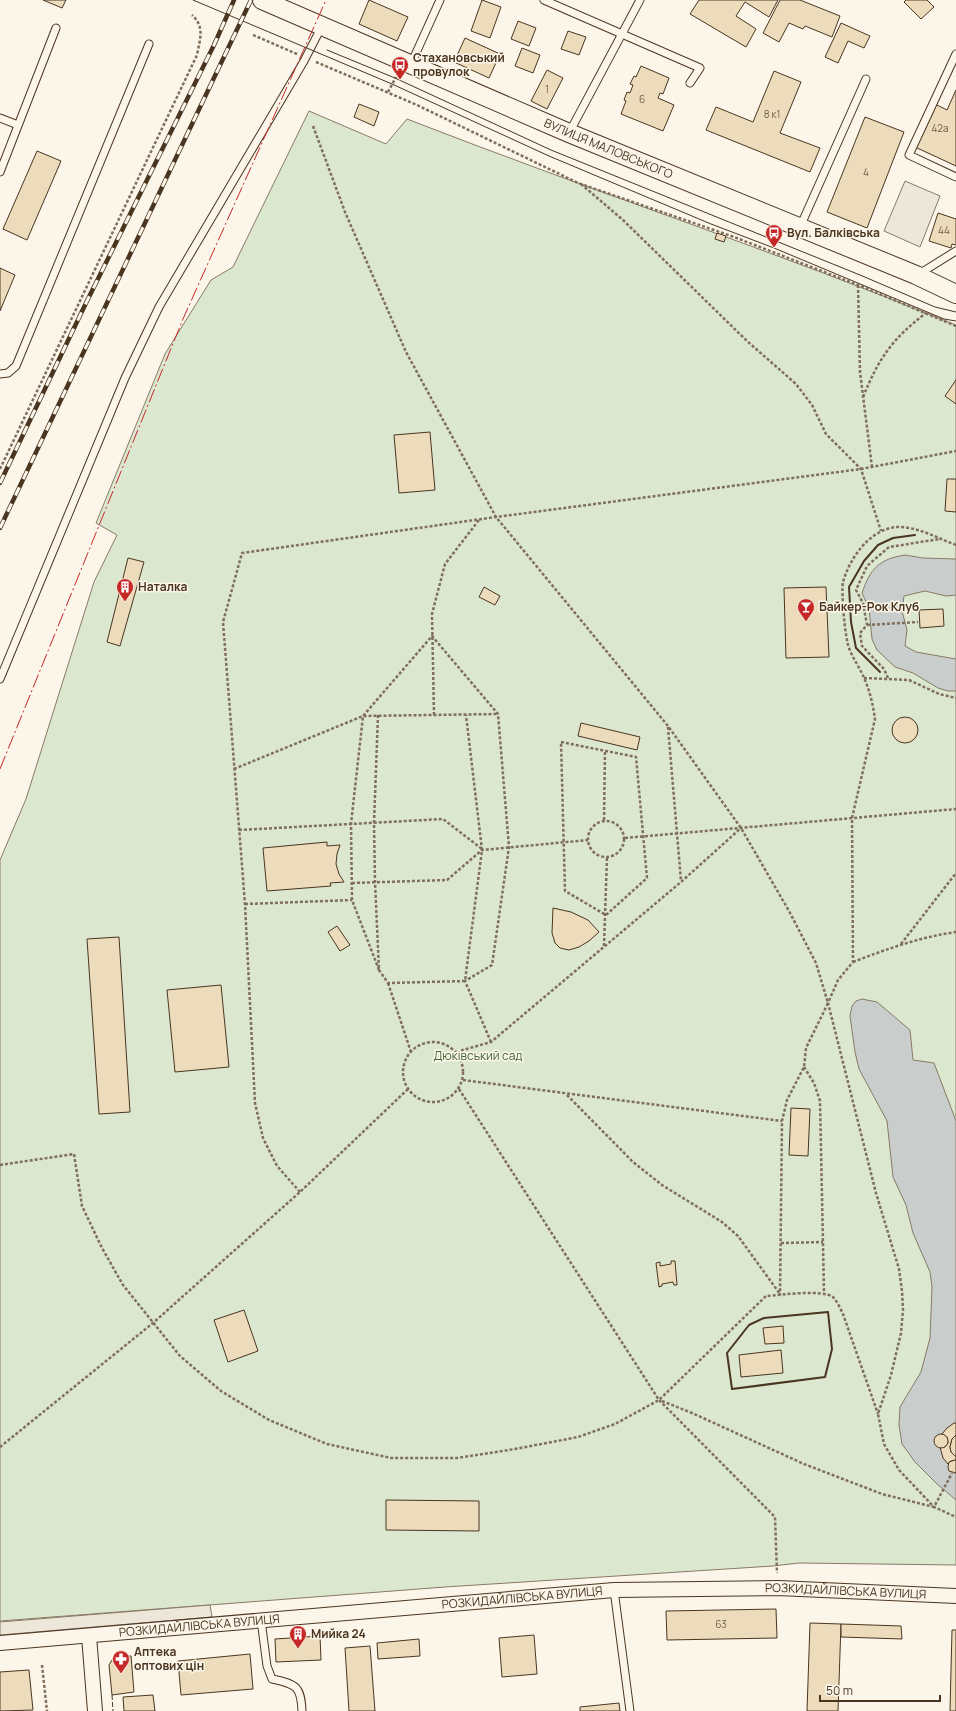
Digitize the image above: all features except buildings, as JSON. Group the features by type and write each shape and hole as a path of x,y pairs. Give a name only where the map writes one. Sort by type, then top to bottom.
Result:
{"street":[{"name":"ВУЛИЦЯ МАЛОВСЬКОГО","path":"274,3 322,26 569,134 916,275 956,294"},
{"name":"РОЗКИДАЙЛІВСЬКА ВУЛИЦЯ","path":"0,1643 614,1590 778,1588 956,1596"},
{"path":"89,1636 96,1711"}],"lane":[{"path":"411,65 440,0"},
{"path":"544,0 700,68 690,83"},
{"path":"569,134 640,0"},
{"path":"0,679 124,378 159,307 306,58 322,26"},
{"path":"0,172 56,28"},
{"path":"0,374 8,373 16,366 149,44"},
{"path":"956,54 909,154 956,177"},
{"path":"800,228 866,79"},
{"path":"0,118 18,125"},
{"path":"916,275 956,251"},
{"path":"614,1590 630,1711"},
{"path":"261,1620 267,1666 272,1679 291,1683 301,1695 302,1711"}],"path":[{"path":"0,469 197,55 202,30 198,20 192,15"},
{"path":"253,35 417,105 578,183 734,237 858,285 956,326"},
{"path":"313,126 345,212 406,352 496,517 668,726 740,828 790,911 816,963 828,1003 876,1193 899,1269 903,1310 901,1332 891,1375 878,1414"},
{"path":"578,183 623,220 747,341 796,384 812,405 826,434 861,469 880,531"},
{"path":"858,285 862,397 872,467"},
{"path":"862,397 874,371 887,350 904,330 926,313"},
{"path":"300,1192 277,1166 263,1138 255,1103 245,904 223,622 242,553 496,517 861,469 956,451"},
{"path":"434,715 432,614 444,564 479,520"},
{"path":"853,962 852,818 876,719 873,702 864,678 849,648 844,624 843,583 851,564 863,545 880,531 898,527 921,530 956,545"},
{"path":"867,625 863,603 856,590 867,566 889,547 940,539"},
{"path":"888,678 884,669 862,646 860,633 867,625 918,622"},
{"path":"388,983 465,981 492,965 509,847 498,714 432,636"},
{"path":"411,1052 388,983 379,970 352,900 351,824 363,716 432,636"},
{"path":"864,678 909,680 939,694 956,698"},
{"path":"234,769 363,716 498,714"},
{"path":"378,715 374,823 379,970"},
{"path":"466,715 482,850 465,981 491,1042"},
{"path":"668,726 681,882"},
{"path":"561,742 636,757 646,878 606,915 565,891 561,742"},
{"path":"604,820 606,751"},
{"path":"625,838 956,809"},
{"path":"239,830 443,819 482,850"},
{"path":"604,820 610,821 620,827 625,838 622,849 618,853 607,857 596,854 589,845 588,834 594,825 604,820"},
{"path":"456,1052 491,1042 681,882 740,828"},
{"path":"352,883 447,880 482,850 588,840"},
{"path":"604,946 607,857"},
{"path":"900,944 956,873"},
{"path":"245,904 352,900"},
{"path":"780,1294 782,1121 786,1100 804,1067 806,1048 838,980 853,962 900,944 930,936 956,932"},
{"path":"434,1042 448,1046 456,1052 463,1065 463,1080 459,1089 452,1096 443,1101 434,1103 424,1101 415,1096 408,1089 404,1080 403,1070 405,1060 411,1052 419,1046 434,1042"},
{"path":"804,1067 814,1083 820,1101 824,1293"},
{"path":"463,1080 782,1121"},
{"path":"0,1447 153,1323 300,1192 408,1089"},
{"path":"459,1089 659,1400 775,1517 778,1588"},
{"path":"566,1094 633,1162 662,1185 722,1222 738,1236 780,1294"},
{"path":"0,1165 74,1154 82,1206 102,1248 123,1285 180,1356 221,1391 269,1420 327,1444 391,1458 457,1458 571,1438 615,1424 659,1400 766,1296 780,1294 824,1293 832,1297 843,1314 878,1414 884,1444 899,1470 934,1507"},
{"path":"781,1243 823,1242"},
{"path":"659,1400 692,1413 811,1467 882,1494 934,1507 956,1517"},
{"path":"934,1507 952,1473"},
{"path":"42,1665 47,1711"}],"green space":[{"name":"Дюківський сад","path":"309,111 386,144 407,119 544,171 751,246 956,325 956,1565 799,1563 773,1566 445,1587 0,1621 0,860 26,799 94,582 117,535 96,523 165,354 211,280 233,267"}],"shaded area":[{"path":"905,181 940,196 920,247 884,231"},
{"path":"905,555 923,558 956,559 956,595 946,596 925,591 904,596 902,611 907,630 905,646 916,652 956,659 956,691 948,691 938,688 913,673 895,667 877,650 872,639 869,608 862,593 865,585 872,571 882,562"},
{"path":"862,999 877,1002 910,1030 913,1060 934,1063 956,1121 956,1500 915,1462 902,1444 899,1425 900,1407 921,1372 930,1338 932,1287 930,1272 913,1233 906,1205 893,1177 887,1121 859,1069 850,1016 852,1006 856,1001"},
{"path":"210,1605 212,1617 0,1635 0,1622"}],"tram line":[{"path":"193,0 392,84 549,156 944,319 956,321"},
{"path":"327,50 395,78 551,150 860,275 935,307 956,312"}],"railway":[{"path":"0,483 86,303 214,45 234,0"},
{"path":"0,528 251,0"}],"fence":[{"path":"112,1695 113,1711"}],"wall":[{"path":"880,672 856,648 851,622 849,587 864,561 878,545 893,538 915,535"},
{"path":"828,1312 832,1349 825,1377 732,1389 727,1353 749,1325 764,1318 828,1312"}],"power":[{"path":"0,769 183,319 326,0"}],"place":[{"name":"Стахановський провулок","path":"400,80"},
{"name":"Вул. Балківська","path":"774,248"},
{"name":"Наталка","path":"125,602"},
{"name":"Байкер-Рок Клуб","path":"806,622"},
{"name":"Мийка 24","path":"298,1649"},
{"name":"Аптека оптових цін","path":"121,1674"}]}
